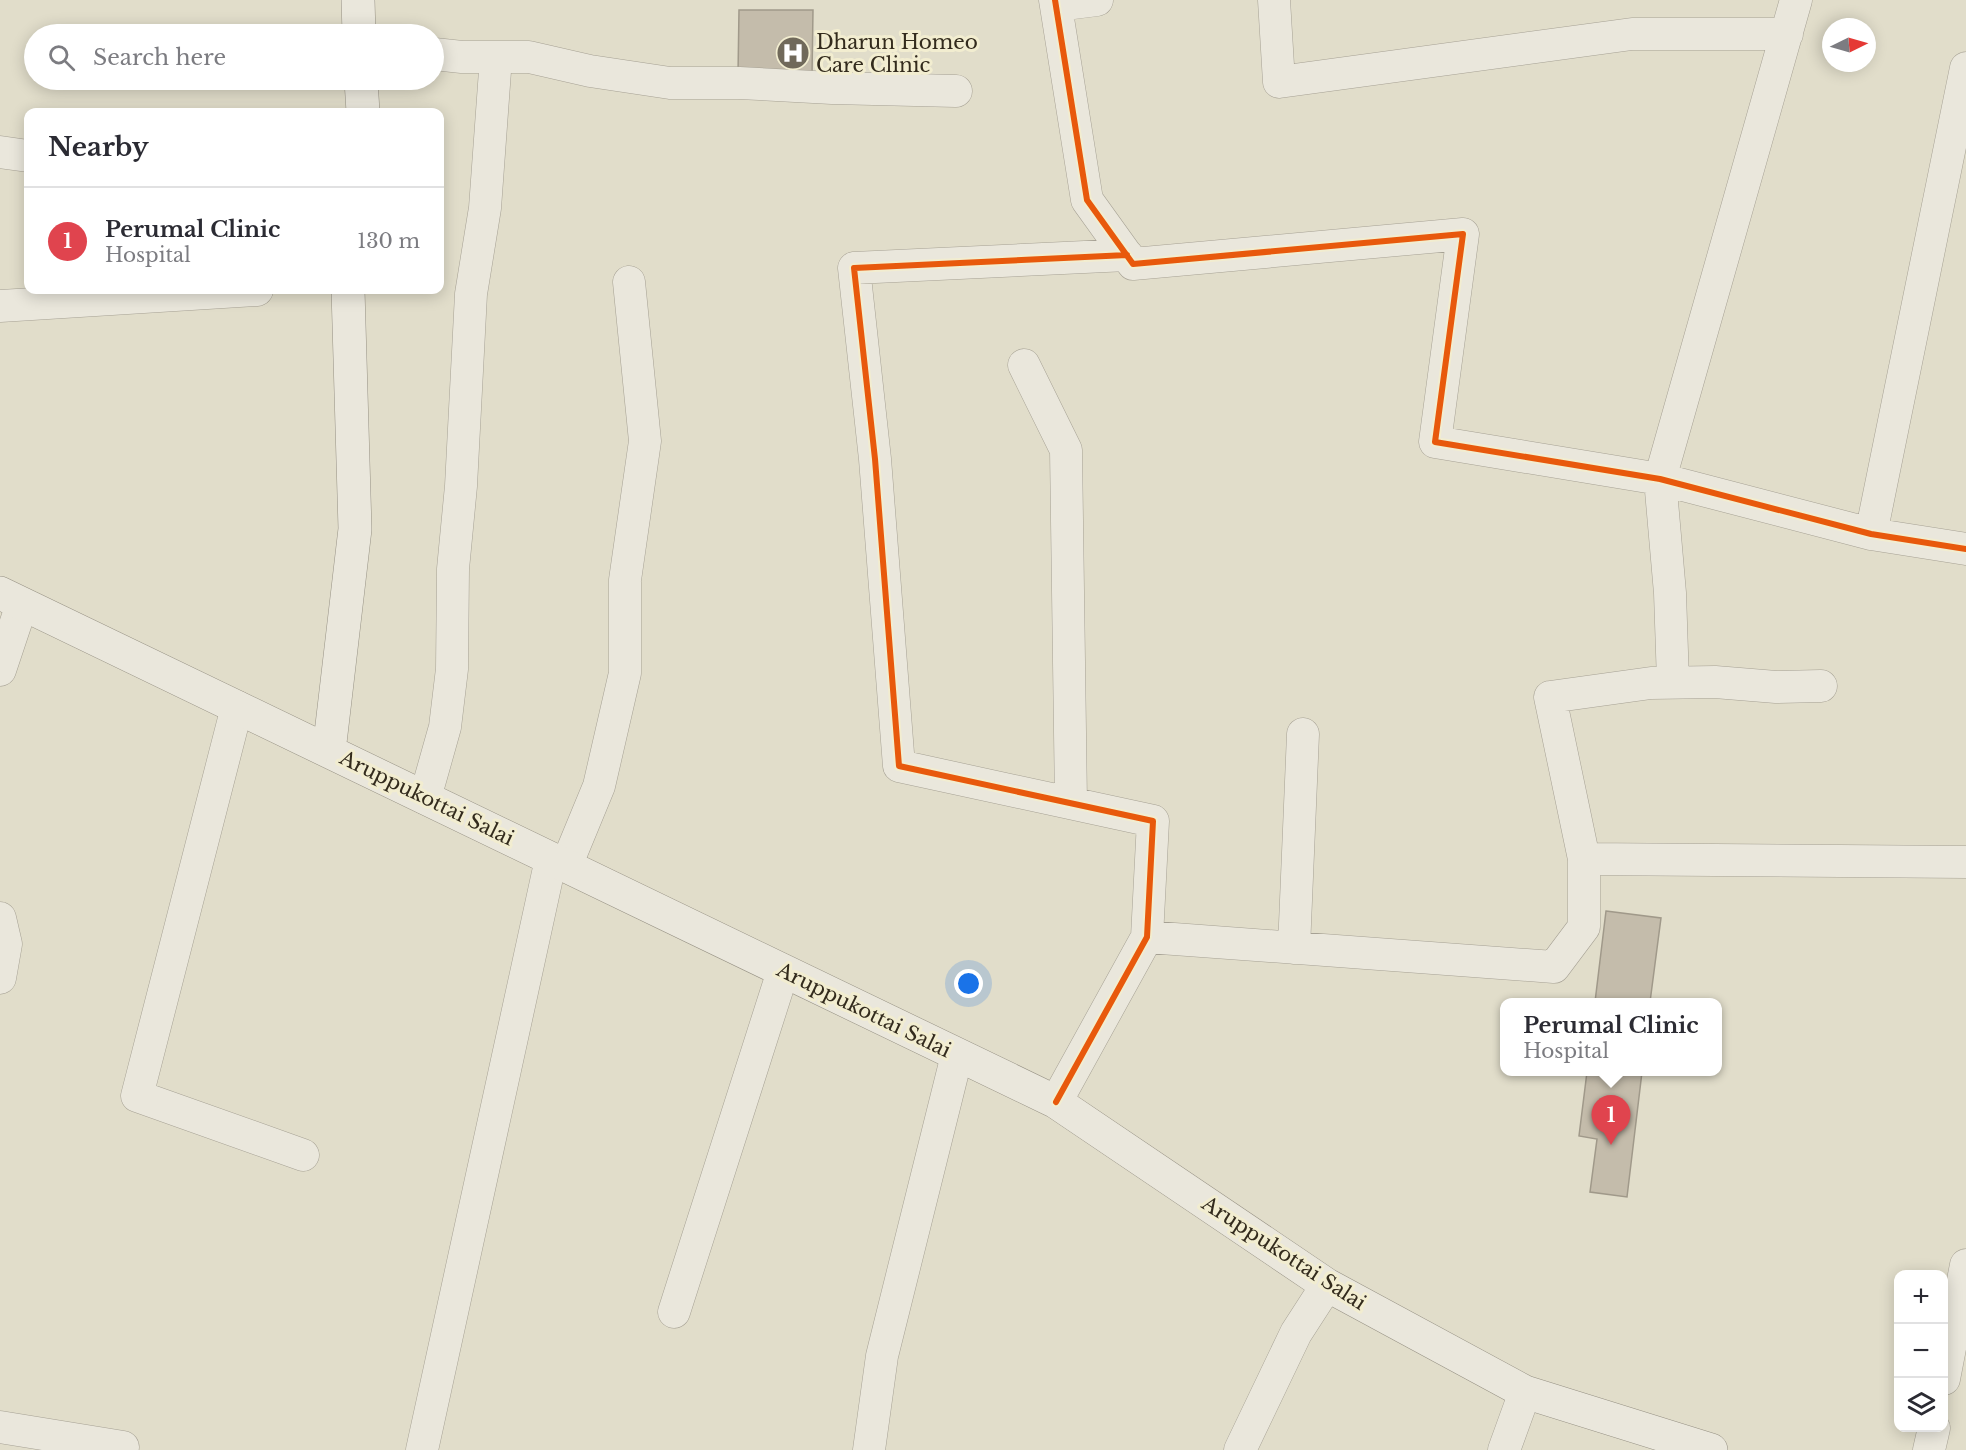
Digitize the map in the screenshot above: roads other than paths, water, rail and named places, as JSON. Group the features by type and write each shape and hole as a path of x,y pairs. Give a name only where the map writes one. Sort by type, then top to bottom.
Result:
{"main road":[{"path":"358,0 359,24"},
{"path":"362,90 363,108"},
{"path":"329,751 355,529 348,294"},
{"name":"Aruppukottai Salai","path":"11,598 1056,1102 1327,1285 1525,1392 1711,1450"}],"street":[{"path":"1097,0 1056,3 1087,200 1133,264 1463,234 1435,442 1660,480 1871,534 1966,549"},
{"path":"1274,0 1279,82 1632,34 1787,34"},
{"path":"1673,682 1670,593 1660,480 1796,0"},
{"path":"444,55 529,57 590,71 670,83 739,83 956,91"},
{"path":"425,798 445,727 452,669 453,569 463,453 471,294 485,208 496,57"},
{"path":"1871,534 1966,68"},
{"path":"0,152 24,155"},
{"path":"1056,1102 1147,937 1153,821 899,766 875,459 854,268 1127,255"},
{"path":"422,1450 559,862 599,786 625,673 625,580 645,441 629,282"},
{"path":"0,306 193,294"},
{"path":"1024,365 1065,450 1071,803"},
{"path":"0,670 11,598"},
{"path":"1147,937 1554,967 1584,927 1584,859 1550,697 1651,682 1715,682 1776,687 1821,686"},
{"path":"237,707 137,1096 303,1155"},
{"path":"1294,948 1303,734"},
{"path":"1584,859 1966,862"},
{"path":"0,918 6,944 0,978"},
{"path":"674,1312 783,971"},
{"path":"869,1450 882,1356 957,1054"},
{"path":"1944,1378 1966,1264"},
{"path":"1240,1450 1296,1333 1327,1285"},
{"path":"1503,1450 1525,1392"},
{"path":"0,1427 123,1447"},
{"path":"1929,1450 1933,1432"}],"place":[{"name":"Dharun Homeo Care Clinic","path":"793,53"},
{"name":"Perumal Clinic","path":"1611,1145"}]}
